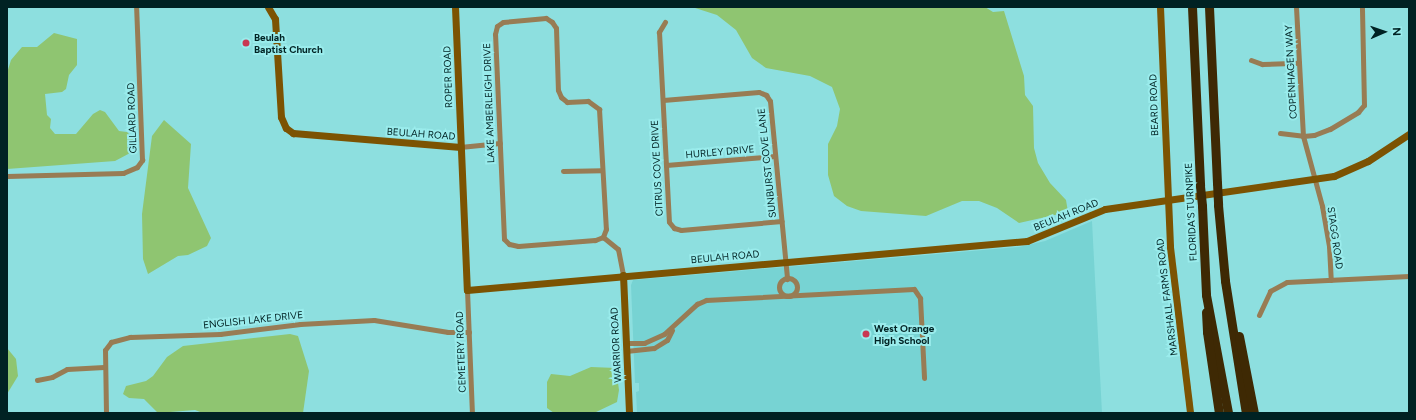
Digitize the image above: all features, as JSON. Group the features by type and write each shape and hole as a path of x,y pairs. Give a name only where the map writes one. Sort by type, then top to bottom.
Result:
{"highway":[{"name":"FLORIDA'S TURNPIKE","path":"1192,7 1206,295 1228,413"},
{"path":"1209,7 1218,205 1225,281 1246,413"},
{"path":"1225,281 1254,413"},
{"path":"1206,295 1207,332 1219,413"}],"street":[{"name":"GILLARD ROAD","path":"7,176 123,173 136,167 142,160 144,147 136,7"},
{"name":"BEULAH ROAD","path":"268,7 274,19 281,117 286,128 292,132 460,147 467,290 623,275 1027,241 1105,209 1315,181 1334,176 1368,161 1409,134"},
{"name":"ROPER ROAD","path":"455,7 460,147"},
{"name":"BEARD ROAD","path":"1160,7 1168,201"},
{"name":"COPENHAGEN WAY","path":"1296,7 1302,136 1315,181"},
{"path":"1280,133 1302,136 1330,129 1358,112 1364,105 1362,7"},
{"name":"LAKE AMBERLEIGH DRIVE","path":"546,18 552,22 556,28 558,90 561,97 567,102 588,101 599,110 606,229 603,237 518,246 509,244 504,239 500,143 495,34 497,26 503,22 546,18"},
{"name":"CITRUS COVE DRIVE","path":"665,22 659,32 669,222 674,228 681,230 782,221"},
{"path":"1251,60 1262,64 1299,63"},
{"name":"SUNBURST COVE LANE","path":"663,100 759,92 766,95 770,101 787,279"},
{"path":"460,147 500,143"},
{"name":"HURLEY DRIVE","path":"666,165 775,156"},
{"path":"563,171 602,170"},
{"name":"STAGG ROAD","path":"1259,315 1270,291 1280,284 1331,280 1329,246 1315,181"},
{"name":"MARSHALL FARMS ROAD","path":"1168,201 1170,247 1190,413"},
{"path":"603,237 618,250 623,275"},
{"name":"WARRIOR ROAD","path":"623,275 629,413"},
{"path":"1331,280 1409,276"},
{"path":"787,279 793,281 796,287 794,293 788,296 782,294 779,288 781,282 787,279"},
{"name":"CEMETERY ROAD","path":"467,290 470,332 472,413"},
{"path":"626,347 654,348 667,340 672,330 697,304 706,300 917,290 920,298 924,378"},
{"name":"ENGLISH LAKE DRIVE","path":"106,413 104,367 105,350 112,342 130,337 220,334 300,324 374,320 448,332 470,332"},
{"path":"37,380 52,377 67,369 104,367"}],"shaded area":[{"name":"West Orange High School","path":"1092,221 1102,413 637,413 636,392 639,391 639,383 635,383 631,285 633,280 1019,247 1045,241"}],"green space":[{"path":"692,7 985,7 993,12 1004,11 1024,76 1025,95 1033,106 1034,148 1038,163 1050,183 1066,200 1068,212 1019,223 997,208 979,201 962,201 926,216 861,211 847,206 834,196 828,175 828,144 837,126 840,109 832,87 810,76 766,68 752,58 736,30 717,15"},
{"path":"54,33 77,39 77,65 69,75 66,89 62,92 45,94 47,115 51,119 50,128 55,134 76,134 93,114 100,110 105,112 119,131 127,132 131,136 134,141 132,152 115,161 7,169 7,73 11,60 22,47 37,47"},
{"path":"164,120 191,144 188,188 211,238 207,246 188,255 178,256 148,274 143,259 142,214 152,136"},
{"path":"290,334 298,336 309,371 303,413 203,413 195,410 158,413 144,399 129,398 123,394 126,386 146,381 153,376 167,357 183,346"},
{"path":"7,348 16,359 18,376 7,394"},
{"path":"591,367 616,368 619,390 617,402 594,413 554,413 547,408 547,382 551,374 570,376"}],"place":[{"name":"Beulah Baptist Church","path":"246,43"},
{"name":"West Orange High School","path":"866,334"}]}
